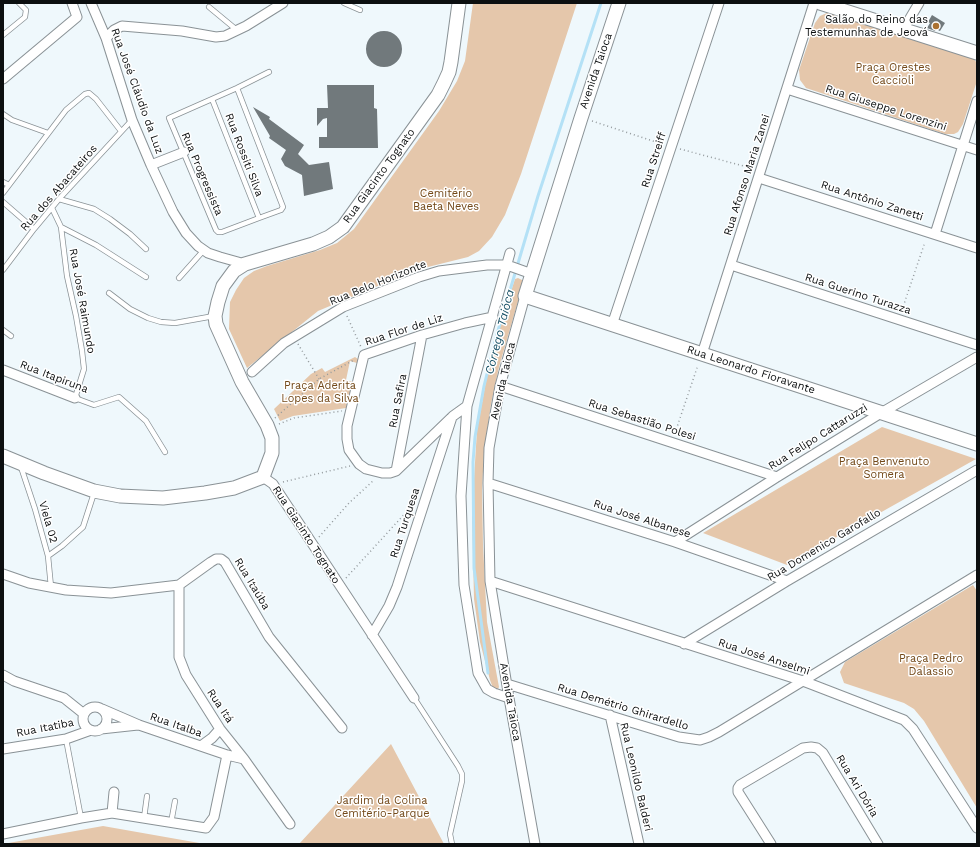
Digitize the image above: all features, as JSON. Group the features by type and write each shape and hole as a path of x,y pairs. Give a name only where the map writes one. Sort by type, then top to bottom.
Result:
{"street":[{"path":"3,79 77,17 72,3"},
{"name":"Rua José Cláudio da Luz","path":"91,3 106,38 132,120 173,212 186,233 198,246 220,258 245,264"},
{"name":"Rua Giacinto Tognato","path":"414,698 339,586 313,544 268,480 272,453 272,438 268,427 242,382 216,324 215,316 224,286 234,271 245,264 313,244 329,237 342,227 435,98 444,83 450,67 459,3"},
{"name":"Avenida Taioca","path":"535,844 490,581 488,482 489,448 500,386 525,296 528,272 619,3"},
{"name":"Rua Streiff","path":"612,324 719,3"},
{"name":"Rua Afonso Maria Zanei","path":"702,354 814,3"},
{"path":"820,3 977,53"},
{"path":"903,30 919,3"},
{"path":"106,38 114,30 122,26 182,31 216,37 225,36 238,31 281,4"},
{"name":"Rua Giuseppe Lorenzini","path":"787,89 977,150"},
{"path":"932,233 977,101"},
{"path":"151,165 184,152"},
{"name":"Rua Antônio Zanetti","path":"759,178 977,248"},
{"path":"509,698 494,694 487,689 478,673 464,586 461,496 467,406 493,317 511,266 510,253"},
{"name":"Rua Belo Horizonte","path":"252,372 293,336 343,307 419,277 439,271 487,265 511,266"},
{"name":"Rua Guerino Turazza","path":"731,265 977,345"},
{"path":"511,266 528,272"},
{"name":"Rua Leonardo Fioravante","path":"525,296 977,444"},
{"name":"Rua Flor de Liz","path":"359,464 349,450 347,426 364,354 422,335 493,317"},
{"name":"Rua Safira","path":"396,471 422,335"},
{"name":"Rua Felipo Cattaruzzi","path":"675,542 881,412 977,357"},
{"name":"Rua Itapiruna","path":"3,370 75,398"},
{"name":"Rua Sebastião Polesi","path":"500,386 777,477"},
{"path":"359,464 366,469 382,473 396,471 453,416 467,406"},
{"name":"Rua Turquesa","path":"372,635 389,606 397,587 453,416"},
{"path":"4,458 94,491 120,496 163,498 234,488 268,480"},
{"name":"Rua Domenico Garofallo","path":"684,644 787,581 977,470"},
{"name":"Rua José Albanese","path":"488,482 675,542 787,581"},
{"name":"Rua Itaúba","path":"3,574 29,583 66,590 111,593 180,585 211,562 216,559 221,559 225,562 269,637 342,728"},
{"name":"Rua Demétrio Ghirardello","path":"507,684 679,737 690,740 700,740 719,732 977,575"},
{"name":"Rua José Anselmi","path":"490,581 803,681 904,720 913,729 977,828"},
{"name":"Rua Itá","path":"180,585 178,657 186,674 220,729 244,759 290,824"},
{"name":"Rua Italba","path":"3,676 64,698 98,708 139,725 227,755 244,759"},
{"path":"64,698 84,714"},
{"path":"84,714 86,711 98,708 105,712 107,720 106,724 101,729"},
{"path":"84,714 84,724 91,730 97,731 101,729 139,725"},
{"name":"Rua Leonildo Balderi","path":"610,715 639,844"},
{"path":"201,746 212,738 220,729"},
{"name":"Rua Itatiba","path":"3,748 66,739 91,730"},
{"name":"Rua Ari Dória","path":"771,844 738,792 738,788 740,785 803,748 811,747 818,748 823,753 878,844"},
{"path":"3,834 112,813 206,828 214,817 227,755"},
{"path":"112,813 114,792"}],"lane":[{"path":"3,35 25,17 26,10 19,3"},
{"path":"344,3 360,10"},
{"path":"209,7 238,31"},
{"path":"212,99 269,72"},
{"path":"237,88 283,205 281,210 258,218"},
{"path":"3,193 66,110 85,94 89,93 96,99 121,131"},
{"name":"Rua Progressista","path":"212,99 169,118 216,230 222,232 258,218"},
{"name":"Rua Rossiti Silva","path":"212,99 258,218"},
{"path":"3,114 12,120 48,133"},
{"name":"Rua dos Abacateiros","path":"3,270 59,199 132,120"},
{"path":"3,182 9,185"},
{"path":"59,199 94,209 130,234 146,249"},
{"path":"3,202 34,229"},
{"name":"Rua José Raimundo","path":"52,208 61,227 66,276 76,316 84,369 75,398"},
{"path":"61,227 96,245 146,277"},
{"path":"179,278 204,250"},
{"path":"109,293 130,309 148,318 161,322 175,323 215,316"},
{"path":"3,330 11,336"},
{"name":"Rua Itapiruna","path":"75,398 94,405 119,397 146,421 166,452"},
{"name":"Viela 02","path":"20,463 48,556 51,587"},
{"path":"48,556 62,546 83,527 94,491"},
{"path":"414,698 462,774 462,781 450,834 452,844"},
{"path":"66,739 81,818"},
{"path":"144,818 147,796"},
{"path":"171,823 175,801"}],"path":[{"path":"899,320 932,233"},
{"path":"268,427 319,379 364,354 343,307"},
{"path":"293,336 319,379"},
{"path":"672,443 702,354"},
{"path":"268,427 294,418 337,411 350,411"},
{"path":"268,480 359,464"},
{"path":"313,544 350,503 382,473"},
{"path":"339,586 410,508 425,500"}],"green space":[{"name":"Cemitério Baeta Neves","path":"473,3 577,3 521,174 505,215 492,237 479,251 468,257 416,270 318,311 247,368 229,329 230,302 236,290 244,278 254,271 337,243 354,229 439,111 457,81 465,61"},
{"name":"Praça Orestes Caccioli","path":"829,12 973,58 977,63 977,81 963,124 958,132 954,134 945,134 806,88 800,80 799,70 815,23 820,16"},
{"path":"518,278 522,280 523,284 499,367 491,404 484,452 482,490 487,622 499,687 498,689 493,688 480,642 474,599 472,511 477,430 487,375 501,321 515,279"},
{"name":"Praça Aderita Lopes da Silva","path":"355,357 358,359 357,363 350,361 346,380 353,382 346,408 293,416 280,421 274,409 311,374 322,368 325,372"},
{"name":"Praça Benvenuto Somera","path":"882,427 976,459 787,565 703,533"},
{"name":"Praça Pedro Dalassio","path":"973,585 977,591 977,808 924,721 914,709 904,703 844,683 840,672 845,662"},
{"name":"Jardim da Colina Cemitério-Parque","path":"391,744 444,844 299,844"},
{"path":"103,826 205,844 3,844"}],"building":[{"name":"Salão do Reino das Testemunhas de Jeová","path":"932,15 945,23 940,31 927,28 930,23 928,22"},
{"path":"384,31 394,34 399,39 402,49 399,59 394,64 384,67 374,64 369,59 366,49 369,39 374,34"},
{"path":"327,85 374,85 374,108 377,109 378,148 319,148 319,137 327,137 327,118 323,119 317,126 317,108 328,108"},
{"path":"253,107 270,117 269,119 304,145 298,154 309,165 329,162 333,189 304,196 302,175 285,166 281,159 286,150 269,138 270,136"}],"waterway":[{"name":"Córrego Taióca","path":"488,673 474,568 473,462 475,437 484,386 497,334 538,196 601,3"}],"place":[{"name":"Salão do Reino das Testemunhas de Jeová","path":"936,26"}]}
